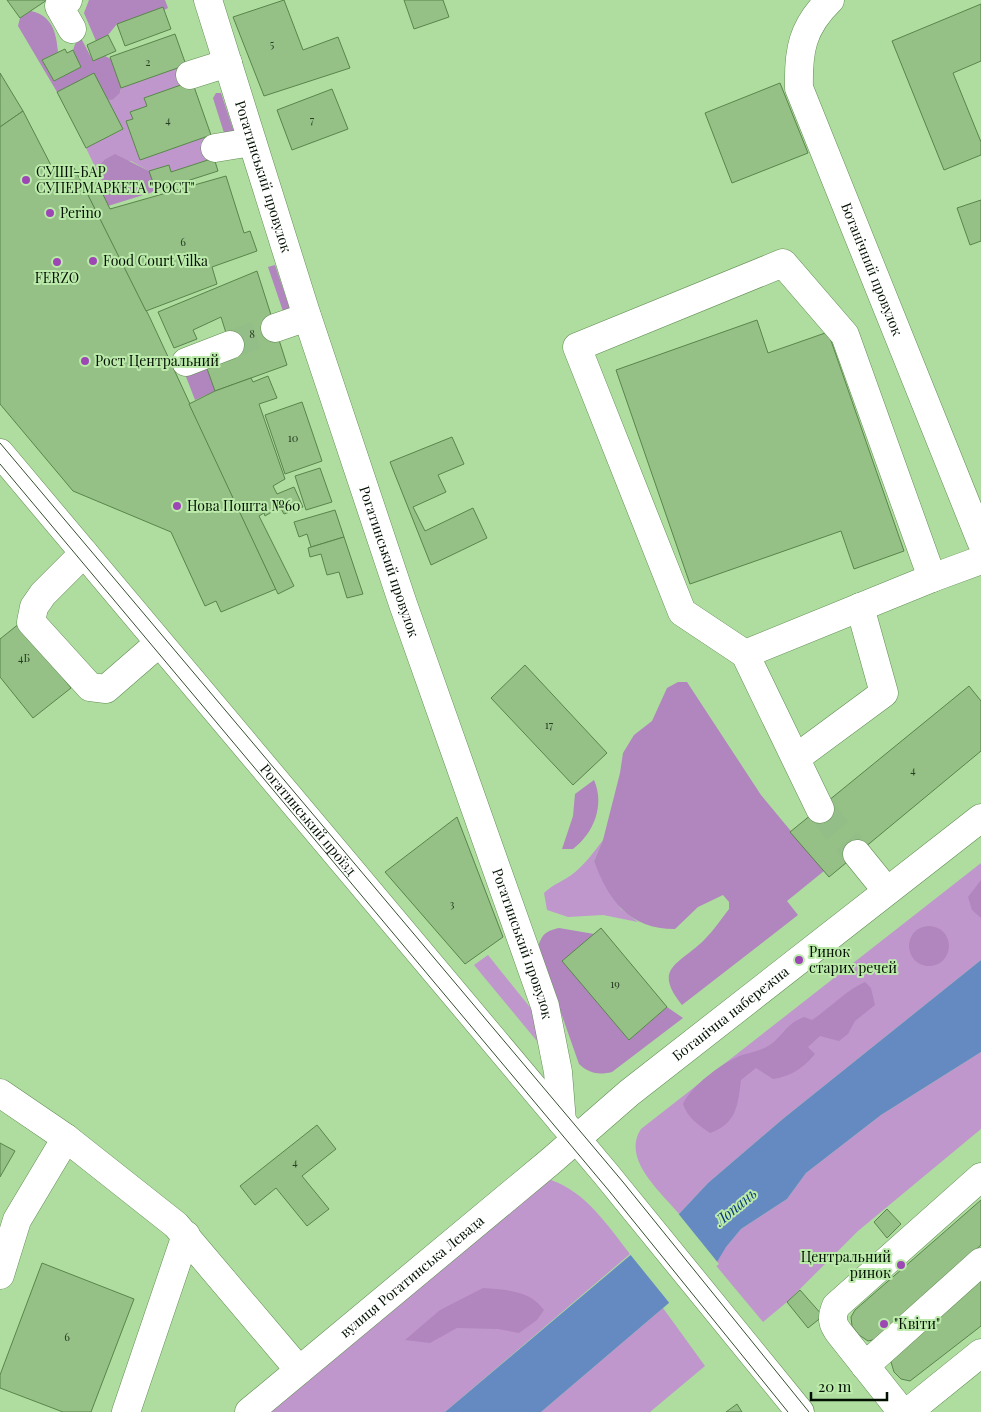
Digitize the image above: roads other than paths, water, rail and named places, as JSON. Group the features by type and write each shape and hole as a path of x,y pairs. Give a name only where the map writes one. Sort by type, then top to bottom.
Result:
{"street":[{"path":"68,0 58,6 72,29"},
{"name":"Рогатинський провулок","path":"208,0 307,316 403,604 545,1006 569,1131"},
{"name":"Ботанічний провулок","path":"830,0 809,26 798,56 799,88 981,541"},
{"path":"190,75 228,62"},
{"path":"215,148 252,142"},
{"path":"820,808 745,654 682,612 577,347 783,263 844,336 932,578"},
{"path":"275,328 307,316"},
{"path":"186,362 230,345"},
{"name":"Рогатинський проїзд","path":"0,453 616,1187 800,1412"},
{"path":"84,553 43,594 34,607 31,622 42,636 90,687 106,689 160,643"},
{"path":"745,654 981,560"},
{"path":"796,758 884,693 860,607"},
{"name":"Ботанічна набережна","path":"569,1131 629,1093 981,818"},
{"path":"857,854 887,891"},
{"path":"0,1093 66,1138 176,1225 299,1370"},
{"name":"вулиця Рогатинська Левада","path":"249,1412 569,1131"},
{"path":"0,1275 17,1220 66,1138"},
{"path":"902,1412 834,1326 832,1317 836,1306 981,1177"},
{"path":"126,1412 186,1235"},
{"path":"865,1366 981,1262"},
{"path":"908,1412 981,1353"}],"water":[{"name":"Лопань","path":"981,960 981,1052 881,1115 806,1173 787,1199 741,1229 726,1247 717,1262 541,1412 445,1412 679,1214 708,1183 784,1118"}],"tunnel":[{"path":"230,345 275,328"},
{"path":"820,809 857,854"}],"tram line":[{"path":"0,443 623,1182 809,1412"},
{"path":"0,464 610,1192 788,1412"}],"place":[{"name":"СУШІ-БАР СУПЕРМАРКЕТА \"РОСТ\"","path":"26,180"},
{"name":"Perino","path":"50,213"},
{"name":"Food Court Vilka","path":"93,261"},
{"name":"FERZO","path":"57,262"},
{"name":"Рост Центральний","path":"85,361"},
{"name":"Нова Пошта №60","path":"177,506"},
{"name":"Ринок старих речей","path":"799,960"},
{"name":"Центральний ринок","path":"901,1265"},
{"name":"\"Квіти\"","path":"884,1324"}]}
